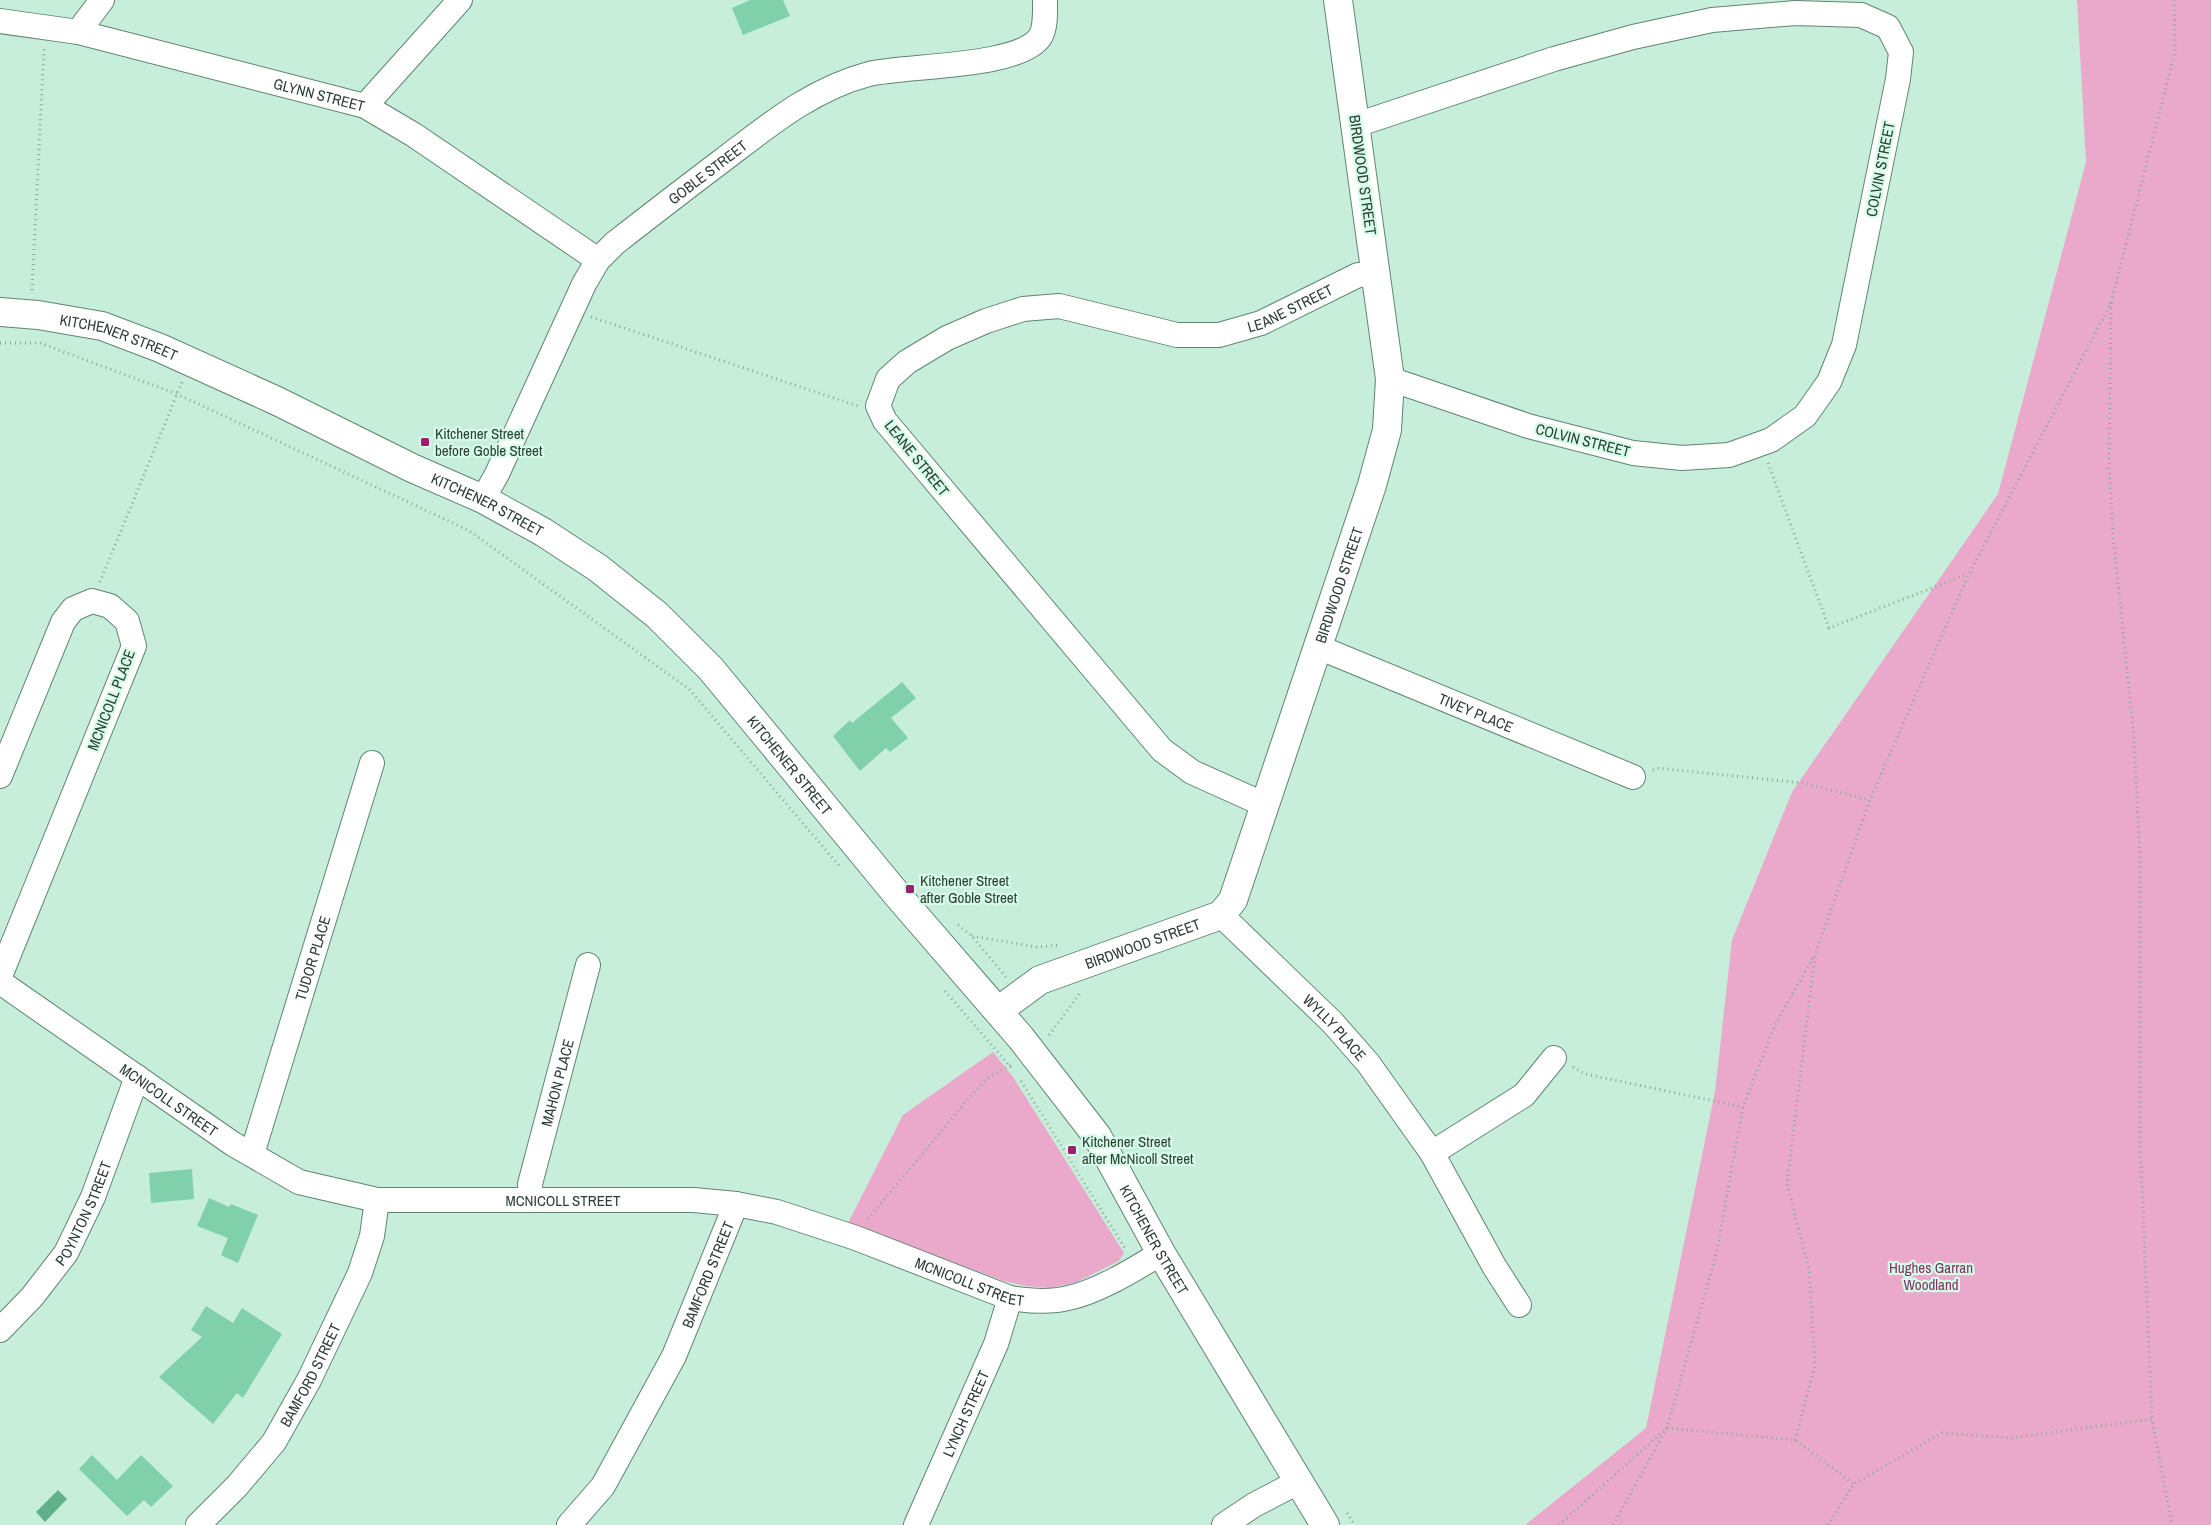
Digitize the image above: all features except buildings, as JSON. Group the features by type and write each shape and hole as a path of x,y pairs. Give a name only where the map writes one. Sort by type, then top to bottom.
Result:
{"street":[{"path":"78,32 102,0"},
{"path":"365,106 460,0"},
{"name":"GOBLE STREET","path":"484,499 584,284 598,260 615,243 784,113 831,86 870,74 993,59 1020,52 1040,37 1044,18 1044,0"},
{"name":"BIRDWOOD STREET","path":"998,1011 1040,980 1221,915 1233,900 1265,805 1380,458 1387,430 1390,379 1338,0"},
{"name":"COLVIN STREET","path":"1356,126 1554,59 1633,37 1712,20 1795,13 1861,15 1888,28 1901,52 1898,79 1844,345 1829,382 1805,416 1770,440 1729,455 1682,458 1633,453 1528,426 1390,379"},
{"name":"GLYNN STREET","path":"0,21 78,32 365,106 414,135 598,260"},
{"name":"LEANE STREET","path":"1265,805 1192,772 1162,750 898,436 878,406 888,379 907,362 946,338 986,321 1022,309 1059,306 1177,335 1219,335 1261,323 1358,276 1376,274"},
{"name":"KITCHENER STREET","path":"0,312 38,314 102,326 190,361 277,401 412,468 484,499 543,532 598,568 657,615 711,669 898,897 998,1011 1097,1136 1162,1253 1325,1525"},
{"path":"0,776 63,622 73,609 92,600"},
{"name":"MCNICOLL PLACE","path":"0,976 134,646 127,621 110,606 92,600"},
{"name":"TIVEY PLACE","path":"1318,647 1633,777"},
{"name":"TUDOR PLACE","path":"252,1154 372,763"},
{"name":"WYLLY PLACE","path":"1221,915 1332,1022 1356,1049 1397,1102 1432,1153 1494,1266 1519,1305"},
{"name":"MAHON PLACE","path":"531,1200 530,1184 588,965"},
{"name":"MCNICOLL STREET","path":"0,982 232,1144 299,1182 378,1200 694,1200 736,1204 777,1212 856,1238 1010,1298 1033,1301 1068,1298 1113,1280 1162,1253"},
{"path":"1432,1153 1524,1095 1554,1058"},
{"name":"POYNTON STREET","path":"0,1330 32,1297 66,1254 93,1197 137,1077"},
{"name":"BAMFORD STREET","path":"198,1525 237,1486 274,1442 309,1380 360,1273 372,1236 378,1200"},
{"name":"BAMFORD STREET","path":"568,1525 603,1486 674,1356 736,1204"},
{"name":"LYNCH STREET","path":"916,1525 996,1344 1010,1298"},
{"path":"1224,1525 1254,1505 1298,1482"}],"path":[{"path":"1613,1525 1667,1428 1716,1255 1742,1107 1775,1025 1814,954 1870,800 1969,574 2111,303 2175,52 2174,0"},
{"path":"32,294 44,48"},
{"path":"2111,303 2109,468 2111,506 2134,738 2140,859 2140,1139 2152,1419 2172,1525"},
{"path":"572,310 882,414"},
{"path":"0,343 40,343 177,394 468,530 689,689 843,870"},
{"path":"92,600 190,361"},
{"path":"1761,444 1829,628 1969,574"},
{"path":"1633,777 1657,768 1803,783 1870,800"},
{"path":"951,920 972,936 1020,993"},
{"path":"972,936 1037,946 1066,945"},
{"path":"1795,1440 1814,1365 1809,1270 1787,1184 1814,954"},
{"path":"939,983 1014,1072"},
{"path":"1043,1029 1053,1044"},
{"path":"1554,1058 1585,1074 1742,1107"},
{"path":"856,1238 860,1229 969,1098 988,1078 1009,1066"},
{"path":"1019,1077 1126,1249"},
{"path":"1828,1525 1854,1484 1942,1433 2011,1438 2152,1419"},
{"path":"1559,1525 1667,1428 1795,1440 1854,1484"}],"green space":[{"name":"Hughes Garran Woodland","path":"2077,0 2211,0 2211,1525 1525,1525 1646,1428 1715,1092 1732,940 1792,792 1998,494 2086,162"},
{"path":"993,1052 1013,1077 1124,1253 1119,1261 1077,1282 1050,1288 1026,1286 1004,1281 848,1223 903,1115"}],"shaded area":[{"path":"58,1490 67,1499 45,1522 36,1512"}],"place":[{"name":"Kitchener Street before Goble Street","path":"425,442"},
{"name":"Kitchener Street after Goble Street","path":"910,889"},
{"name":"Kitchener Street after McNicoll Street","path":"1072,1150"}]}
